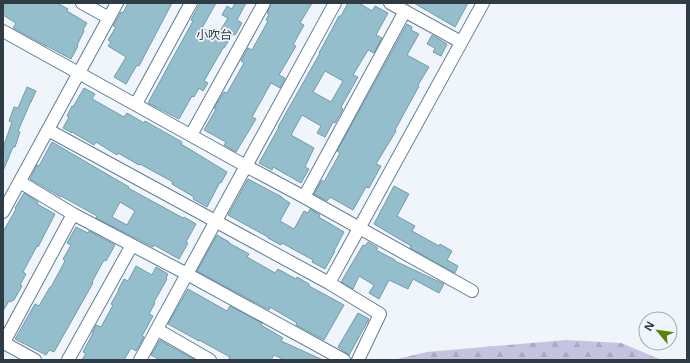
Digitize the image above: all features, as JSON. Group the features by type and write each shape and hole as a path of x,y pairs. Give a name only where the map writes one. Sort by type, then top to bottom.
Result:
{"street":[{"path":"82,3 109,18"},
{"path":"3,212 117,3"},
{"path":"136,104 191,3"},
{"path":"191,135 264,3"},
{"path":"140,360 158,330 335,3"},
{"path":"390,3 461,42"},
{"path":"329,283 483,3"},
{"path":"304,197 405,11"},
{"path":"3,31 472,291"},
{"path":"48,130 329,283 380,314 358,360"},
{"path":"20,182 73,214 187,274 344,360"},
{"path":"35,360 3,343 73,214"},
{"path":"68,360 132,245"},
{"path":"158,330 210,360"}],"green space":[{"path":"566,340 621,343 662,360 393,360 427,352"}],"building":[{"path":"3,3 57,3 87,23 71,59 13,28 16,23 3,15"},
{"path":"128,3 172,3 139,66 137,65 126,84 114,77 126,57 108,46 111,42 108,40 116,27 113,26 121,12 123,13"},
{"path":"200,3 216,3 202,28 217,36 228,18 222,15 227,6 232,9 235,3 246,3 237,20 242,23 235,35 233,34 223,48 204,81 208,83 203,91 199,88 194,97 192,96 179,119 148,103 193,21 191,20"},
{"path":"271,3 312,3 300,23 304,25 293,45 296,46 279,75 285,78 280,88 271,83 252,117 256,119 236,152 224,145 226,142 204,130 216,109 214,108 224,92 227,93 244,63 241,61 248,48 252,50 268,21 266,20 269,14 267,13"},
{"path":"348,3 359,3 372,11 375,6 388,13 376,35 382,38 374,53 368,50 353,75 358,77 341,107 343,109 335,123 333,122 325,137 317,133 321,126 302,115 291,135 314,148 305,167 309,169 301,183 273,167 272,170 259,163 339,16 341,16","holes":["325,71 343,81 331,102 313,92"]},
{"path":"414,3 468,3 455,27"},
{"path":"407,24 412,27 411,30 419,34 407,55 429,67 418,85 419,86 395,130 396,131 376,164 381,166 369,188 366,187 353,210 330,197 327,201 314,194 322,180 324,182 340,153 337,151"},
{"path":"432,35 447,44 441,56 433,52 435,48 427,44"},
{"path":"27,87 36,91 18,131 20,132 15,147 13,147 3,171 3,148 12,122 9,121 14,107 18,108"},
{"path":"84,88 95,94 92,99 124,117 127,113 144,123 145,121 182,142 181,144 227,172 207,207 193,199 194,197 172,184 173,182 118,153 117,155 96,142 94,145 63,128 69,117 67,116 72,106 73,107"},
{"path":"52,142 129,187 128,188 196,224 179,259 154,245 153,247 96,218 97,216 30,179 37,165 39,166","holes":["120,202 135,211 127,225 112,217"]},
{"path":"248,179 282,197 290,203 280,221 294,229 304,211 308,213 310,209 320,215 319,217 344,232 325,269 312,262 313,260 282,243 281,245 228,215"},
{"path":"394,186 409,194 397,216 415,226 412,231 439,246 440,244 452,251 447,260 458,266 455,273 410,248 411,246 374,224"},
{"path":"24,193 38,202 37,204 55,214 23,272 26,274 20,285 22,286 14,300 11,302 9,301 3,311 3,232"},
{"path":"76,227 88,233 89,231 115,245 106,261 104,260 92,282 93,283 54,352 49,350 46,355 15,339 35,304 39,306 51,287 65,261 63,259 71,245 67,243"},
{"path":"217,235 249,254 247,257 275,273 278,269 296,279 297,277 309,284 309,286 344,305 324,340 296,325 297,323 270,307 269,310 197,271"},
{"path":"368,242 378,248 376,250 395,261 444,284 439,293 413,279 408,289 389,280 379,299 369,293 374,285 359,276 353,289 341,282 363,245 365,246"},
{"path":"136,266 152,275 156,267 168,274 167,279 149,314 153,316 142,336 144,337 138,348 136,351 131,348 124,360 82,360 86,353 83,352 96,325 101,327 113,305 111,304 124,279 128,281"},
{"path":"188,289 227,311 230,306 262,323 261,325 283,338 281,341 323,360 285,360 274,355 271,360 228,360 230,357 168,324"},
{"path":"358,313 369,319 349,355 338,347"},
{"path":"160,340 195,360 160,360 151,355"}],"district":[{"name":"小吹台","path":"214,35"}]}
